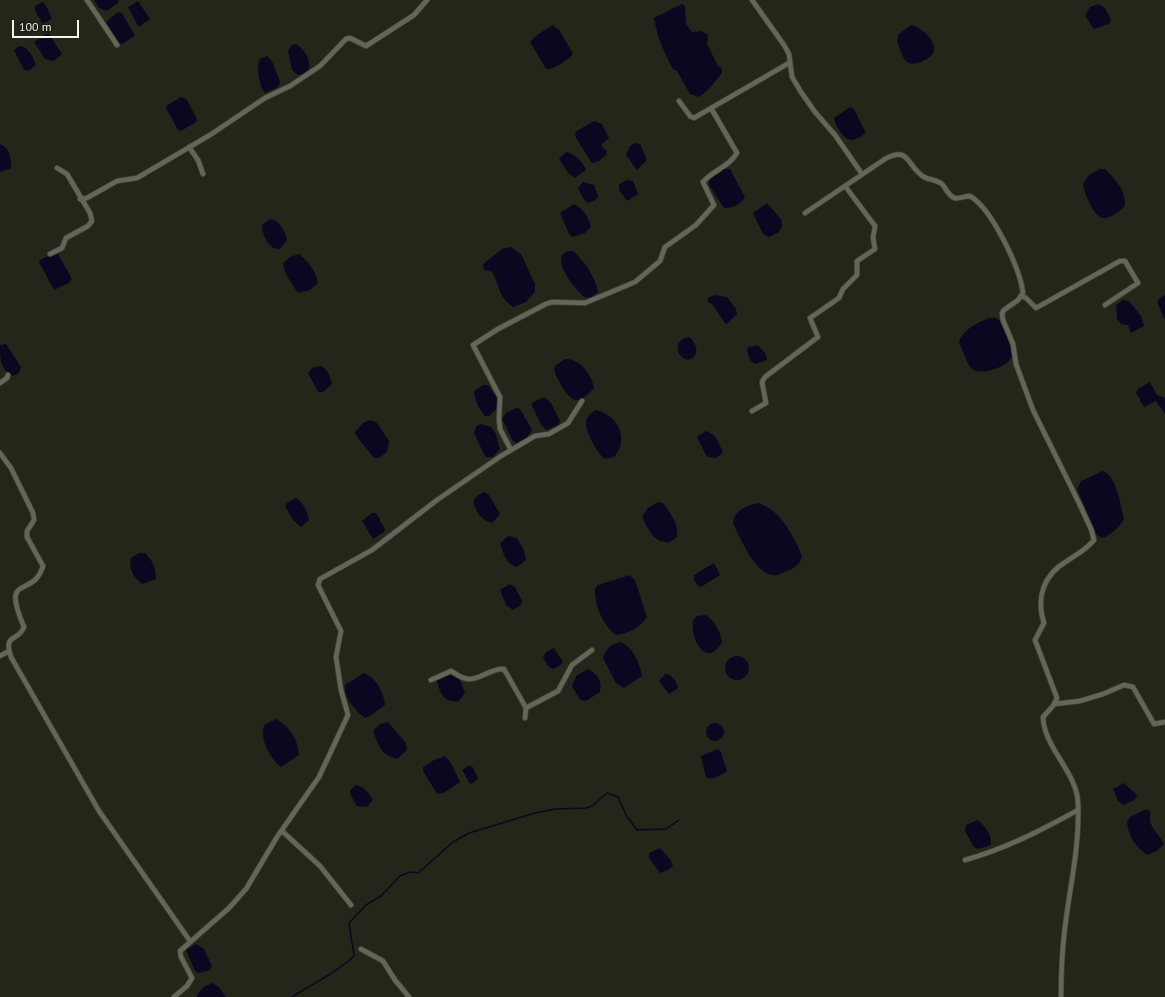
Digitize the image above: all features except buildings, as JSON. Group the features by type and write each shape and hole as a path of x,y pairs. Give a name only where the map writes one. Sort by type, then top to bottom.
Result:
{"street":[{"path":"87,0 117,45"},
{"path":"80,199 87,198 117,181 136,178 231,122 265,98 290,86 320,66 346,39 350,38 366,46 414,15 427,0"},
{"path":"752,0 784,45 788,54 792,77 801,92 815,112 835,135 862,174"},
{"path":"679,101 690,116 694,118 789,63"},
{"path":"511,450 500,429 500,397 473,345 498,328 546,304 552,302 585,303 635,282 660,261 665,247 696,225 710,211 714,205 703,182 710,174 733,161 737,153 711,108"},
{"path":"189,147 198,160 203,174"},
{"path":"805,214 862,174 894,154 901,154 907,157 925,177 941,184 954,198 970,196 974,198 994,223 1011,253 1022,286 1023,293 1004,310 1002,313 1003,320 1013,344 1016,364 1033,410 1079,502 1091,529 1094,540 1088,548 1058,567 1048,579 1040,596 1041,613 1044,623 1035,640 1057,698 1043,717 1044,722 1052,744 1075,789 1078,810 1078,831 1060,967 1061,997"},
{"path":"50,254 62,248 66,238 90,224 92,221 90,213 80,199 67,174 57,168"},
{"path":"752,412 766,403 762,382 765,377 818,337 810,318 839,298 843,290 857,275 857,261 875,249 873,238 875,226 845,186"},
{"path":"1021,296 1026,298 1036,308 1082,280 1120,261 1125,261 1138,283 1105,304"},
{"path":"0,383 7,378 8,375"},
{"path":"174,997 187,986 192,978 181,957 180,951 230,908 246,890 282,831 319,777 348,715 341,690 336,657 342,631 318,585 320,579 372,550 437,500 511,450 535,436 549,434 568,423 582,401"},
{"path":"0,453 11,468 33,513 34,520 27,531 27,537 44,566 38,577 15,592 12,598 14,608 24,627 23,631 9,641 7,645 9,651 23,679 99,811 190,941"},
{"path":"526,708 558,691 572,665 592,650"},
{"path":"0,656 9,651"},
{"path":"431,680 447,671 451,671 460,677 469,680 490,671 504,669 526,708 525,718"},
{"path":"1054,704 1080,701 1103,694 1124,685 1129,685 1133,687 1154,724 1165,722"},
{"path":"965,860 982,855 1029,836 1078,810"},
{"path":"282,831 325,871 351,905"},
{"path":"361,949 373,954 383,961 395,980 409,997"}],"shaded area":[{"path":"94,0 119,0 118,3 106,11 99,8"},
{"path":"138,1 150,19 140,26 138,26 128,7"},
{"path":"42,2 46,6 52,18 47,22 42,23 35,10 35,6"},
{"path":"682,4 685,6 686,24 692,32 701,31 708,35 707,44 718,66 722,68 722,73 699,97 690,94 677,71 673,69 661,44 654,18"},
{"path":"1098,4 1104,7 1111,19 1109,24 1094,29 1085,16 1090,7"},
{"path":"118,12 122,13 135,36 122,44 119,43 106,22"},
{"path":"553,25 560,31 573,54 561,64 553,68 546,69 530,42 537,35"},
{"path":"911,25 923,31 930,38 934,47 933,54 930,57 914,64 905,60 897,40 899,34"},
{"path":"46,34 49,34 62,54 54,61 45,59 34,42"},
{"path":"296,44 304,52 309,62 308,71 304,74 298,75 292,70 288,50 292,45"},
{"path":"19,46 22,46 28,50 35,62 36,65 29,71 24,70 14,50"},
{"path":"267,56 272,61 280,82 278,87 265,93 260,81 258,67 260,59"},
{"path":"181,97 187,100 197,119 196,122 181,131 178,130 166,106"},
{"path":"850,107 854,109 866,133 857,139 851,140 845,137 834,120 834,118"},
{"path":"594,121 602,124 609,138 602,144 602,147 606,150 607,154 599,161 592,163 576,138 575,132"},
{"path":"635,143 640,144 647,160 637,170 626,155 630,146"},
{"path":"0,144 8,151 11,168 0,172"},
{"path":"566,152 572,154 578,159 586,170 575,178 569,174 559,159"},
{"path":"724,169 730,169 745,197 736,206 724,208 709,185 709,182 711,176"},
{"path":"1100,169 1105,169 1116,182 1124,195 1125,201 1125,206 1123,208 1106,218 1100,217 1096,214 1087,198 1083,184 1089,175"},
{"path":"627,180 633,181 638,194 627,201 619,190 619,184"},
{"path":"583,182 594,185 598,197 595,200 587,203 583,198 578,188"},
{"path":"767,203 781,219 782,226 779,232 769,237 763,234 753,213"},
{"path":"574,204 585,214 591,227 585,233 573,237 569,234 560,213"},
{"path":"270,219 279,224 286,236 287,240 280,249 276,249 269,244 263,233 262,225"},
{"path":"511,247 521,254 535,284 535,292 526,302 513,307 501,294 491,271 484,270 483,264 502,249"},
{"path":"567,251 573,251 582,260 592,275 598,292 591,297 586,298 582,295 568,278 562,266 561,260 562,255"},
{"path":"54,253 58,254 72,279 69,283 54,290 39,262 40,260"},
{"path":"299,254 311,267 318,283 310,290 298,293 287,275 283,263 290,257"},
{"path":"714,295 727,297 736,309 737,314 727,324 712,304 708,302 708,298"},
{"path":"1165,295 1165,320 1157,302"},
{"path":"1123,300 1129,301 1141,316 1144,326 1131,333 1128,325 1121,324 1117,319 1116,305"},
{"path":"989,318 996,318 1000,321 1009,342 1012,356 1005,364 993,370 974,370 967,362 959,342 967,330"},
{"path":"689,337 696,346 696,353 695,356 688,360 680,355 678,351 678,344 684,338"},
{"path":"6,344 21,367 19,373 13,376 5,370 1,359 0,345"},
{"path":"757,345 765,353 767,360 755,364 750,360 747,351 748,347"},
{"path":"565,359 570,359 580,364 591,377 594,388 579,400 575,400 568,395 556,374 555,366"},
{"path":"321,366 327,371 332,384 323,392 318,392 308,373 312,368"},
{"path":"1150,382 1157,395 1165,398 1165,414 1156,401 1144,407 1136,393 1138,389"},
{"path":"483,385 488,385 499,401 498,407 489,416 485,416 481,411 476,401 474,391"},
{"path":"544,397 551,403 560,421 558,425 546,430 542,426 532,406 532,403"},
{"path":"516,408 520,409 532,430 526,439 517,443 513,441 502,419 506,413"},
{"path":"596,410 610,417 616,422 619,429 621,443 619,450 614,457 605,459 602,457 595,448 589,436 586,425 587,417"},
{"path":"370,420 377,423 389,441 387,452 379,458 374,458 355,434 363,423"},
{"path":"481,424 491,427 496,434 500,449 493,457 486,457 474,433 476,426"},
{"path":"706,431 715,437 723,453 716,458 707,457 697,437"},
{"path":"1103,471 1112,480 1115,486 1120,499 1124,519 1108,536 1101,538 1097,535 1077,489 1081,481"},
{"path":"484,492 489,495 500,514 492,523 479,515 473,501 478,495"},
{"path":"296,498 301,502 308,514 309,520 301,527 293,520 285,506 287,503"},
{"path":"658,502 663,503 676,524 677,537 670,542 660,541 656,538 642,517 648,508"},
{"path":"758,503 766,506 780,517 795,540 802,556 800,562 791,570 778,575 766,573 760,569 744,546 733,523 738,512 746,507"},
{"path":"372,513 376,513 385,529 384,532 373,539 362,521"},
{"path":"508,536 517,538 524,550 526,560 517,567 510,564 500,543"},
{"path":"139,553 145,553 150,559 154,565 156,575 156,579 142,584 134,576 130,565 131,558"},
{"path":"714,563 720,575 701,587 698,586 694,580 694,575"},
{"path":"630,575 635,580 647,617 634,629 616,635 607,626 600,614 596,601 595,588 598,585"},
{"path":"510,584 515,587 522,601 521,605 513,610 506,605 500,590"},
{"path":"706,615 717,627 722,642 716,650 710,653 705,652 700,648 694,635 693,627 693,620 697,616"},
{"path":"621,642 629,648 635,656 640,666 642,676 624,688 616,683 603,658 606,651 610,647"},
{"path":"554,648 563,662 561,665 553,669 548,666 543,657 546,652"},
{"path":"737,656 746,659 749,668 746,677 737,680 728,677 725,668 728,659"},
{"path":"588,669 594,673 600,681 600,692 586,701 580,700 572,686 576,676"},
{"path":"450,672 459,678 465,693 459,701 450,701 444,697 438,686 437,681 439,678"},
{"path":"364,673 372,678 379,686 385,705 365,718 351,704 345,690 345,685"},
{"path":"665,674 670,675 674,679 678,688 669,694 659,681"},
{"path":"276,719 281,722 292,734 297,744 299,755 281,767 266,748 263,736 264,725"},
{"path":"388,722 406,743 407,750 397,759 384,753 373,731 380,724"},
{"path":"711,723 719,723 724,728 722,739 719,741 711,741 706,736 706,728"},
{"path":"718,749 721,752 727,771 716,777 706,777 701,757"},
{"path":"445,756 451,763 460,782 444,793 437,794 423,771 423,767 434,760"},
{"path":"468,766 472,766 478,778 470,784 462,770"},
{"path":"1124,783 1137,795 1135,800 1123,805 1118,801 1113,789"},
{"path":"355,785 364,788 373,800 367,807 357,806 351,796 350,791"},
{"path":"1146,809 1151,812 1150,822 1164,844 1157,851 1147,855 1133,841 1127,822 1130,817"},
{"path":"978,820 988,831 991,845 978,849 974,847 965,831 966,825"},
{"path":"660,848 670,859 673,866 660,873 649,858 649,853"},
{"path":"196,944 204,949 212,966 210,970 199,973 195,971 186,950"},
{"path":"212,983 219,987 226,997 197,997 197,994 205,986"}],"waterway":[{"path":"292,997 333,973 354,956 349,923 366,905 381,896 400,876 410,872 418,873 453,842 469,833 535,813 555,809 586,808 592,806 607,793 618,797 626,815 637,830 666,829 679,820"}]}
